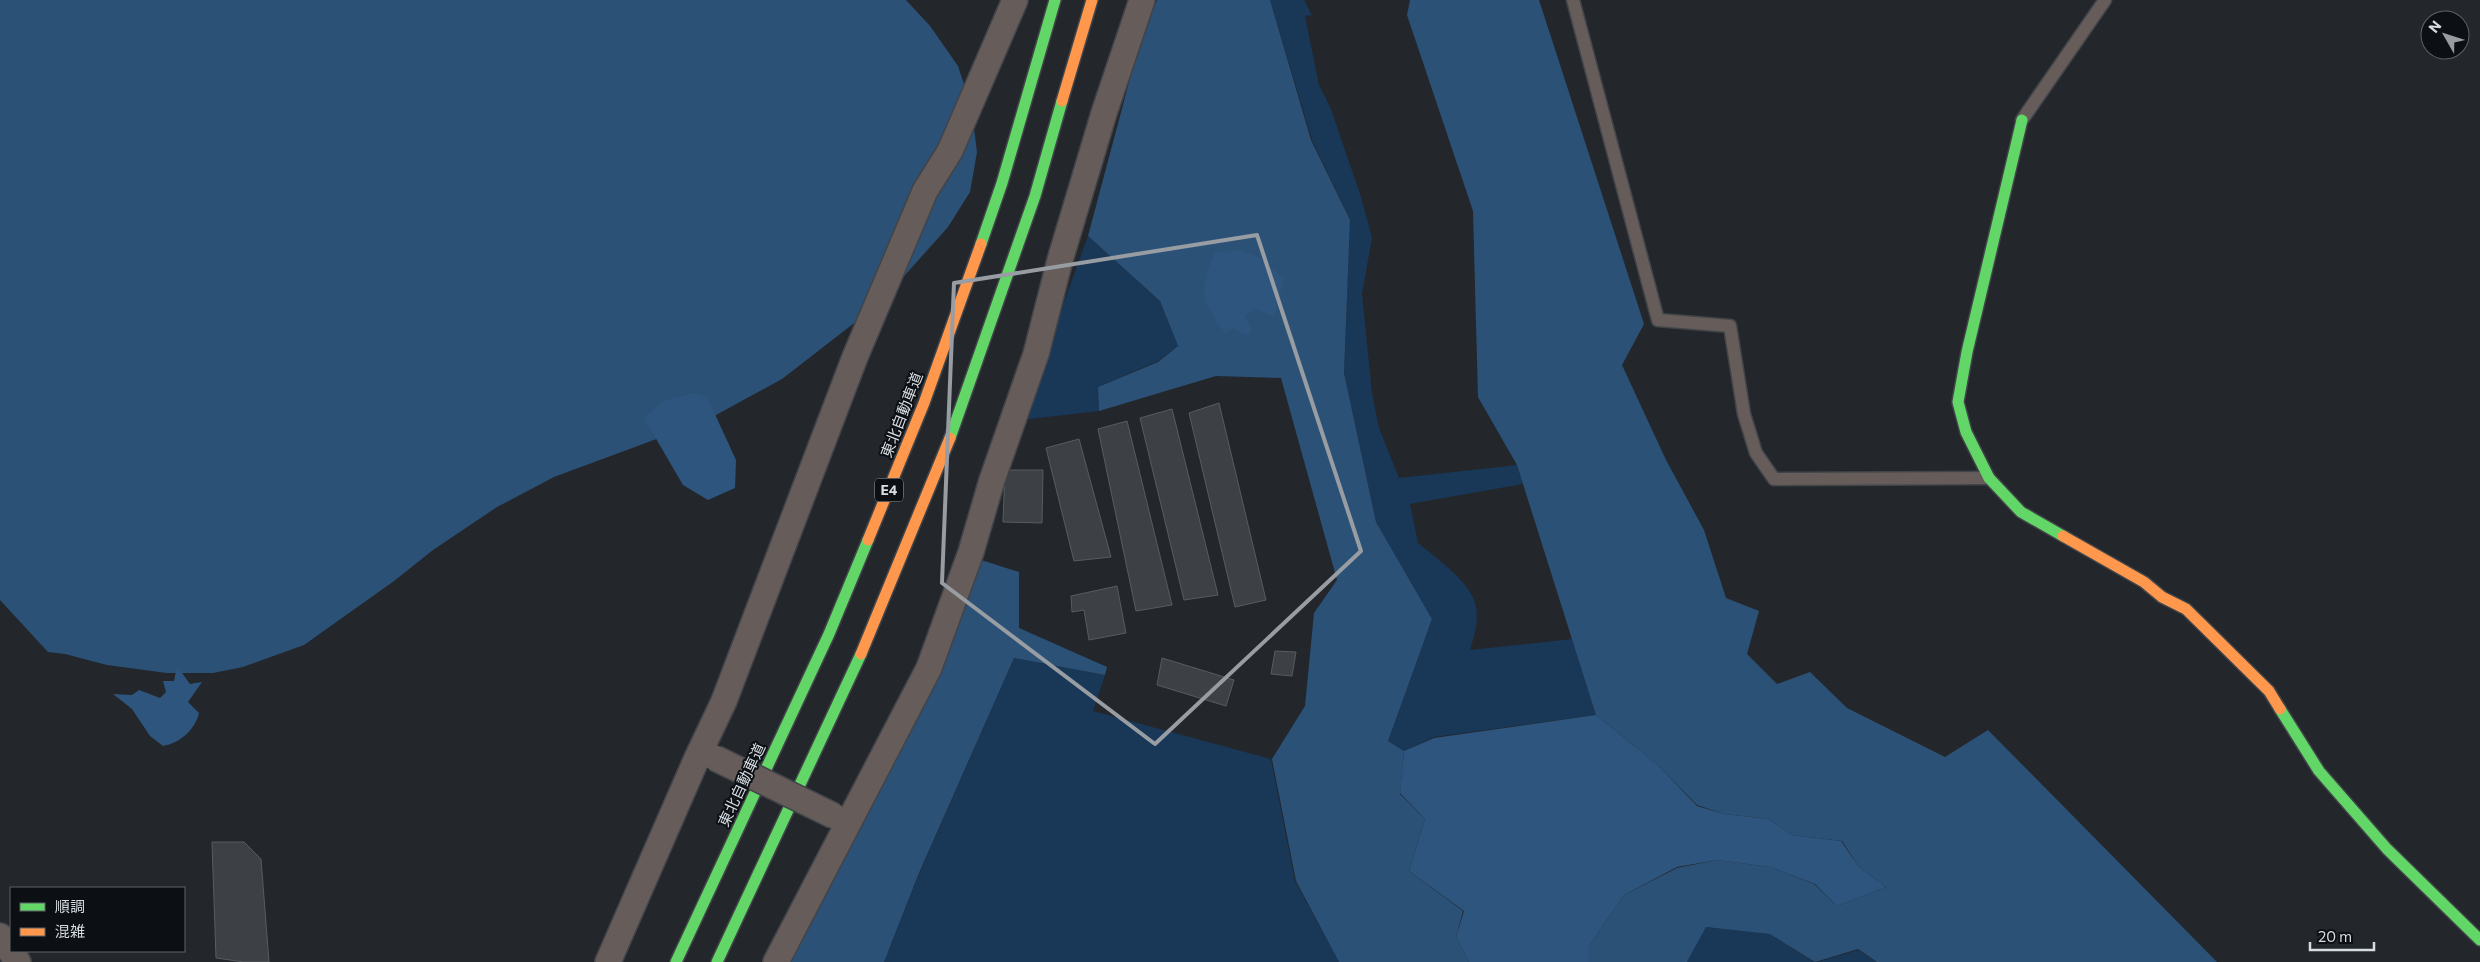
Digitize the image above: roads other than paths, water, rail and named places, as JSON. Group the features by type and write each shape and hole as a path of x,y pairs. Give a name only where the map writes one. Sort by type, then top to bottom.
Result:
{"main road":[{"name":"東北自動車道","path":"676,962 829,634 924,403 1002,183 1055,0"},
{"name":"E4","path":"716,962 863,649 958,418 1035,196 1092,0"},
{"path":"2022,120 1967,352 1958,402 1966,432 1989,478 2020,512 2144,582 2162,596 2186,609 2269,691 2319,771 2388,849 2480,940"}],"street":[{"path":"608,962 706,758 724,701 855,357 925,191 950,151 1015,0"},
{"path":"776,962 839,821 870,784 929,668 965,570 992,480 1036,354 1060,260 1104,113 1142,0"},
{"path":"706,758 839,821"},
{"path":"0,936 10,950"}],"lane":[{"path":"1573,0 1658,320 1730,326 1744,414 1756,452 1774,480 1989,478"},
{"path":"2022,120 2105,0"}]}
